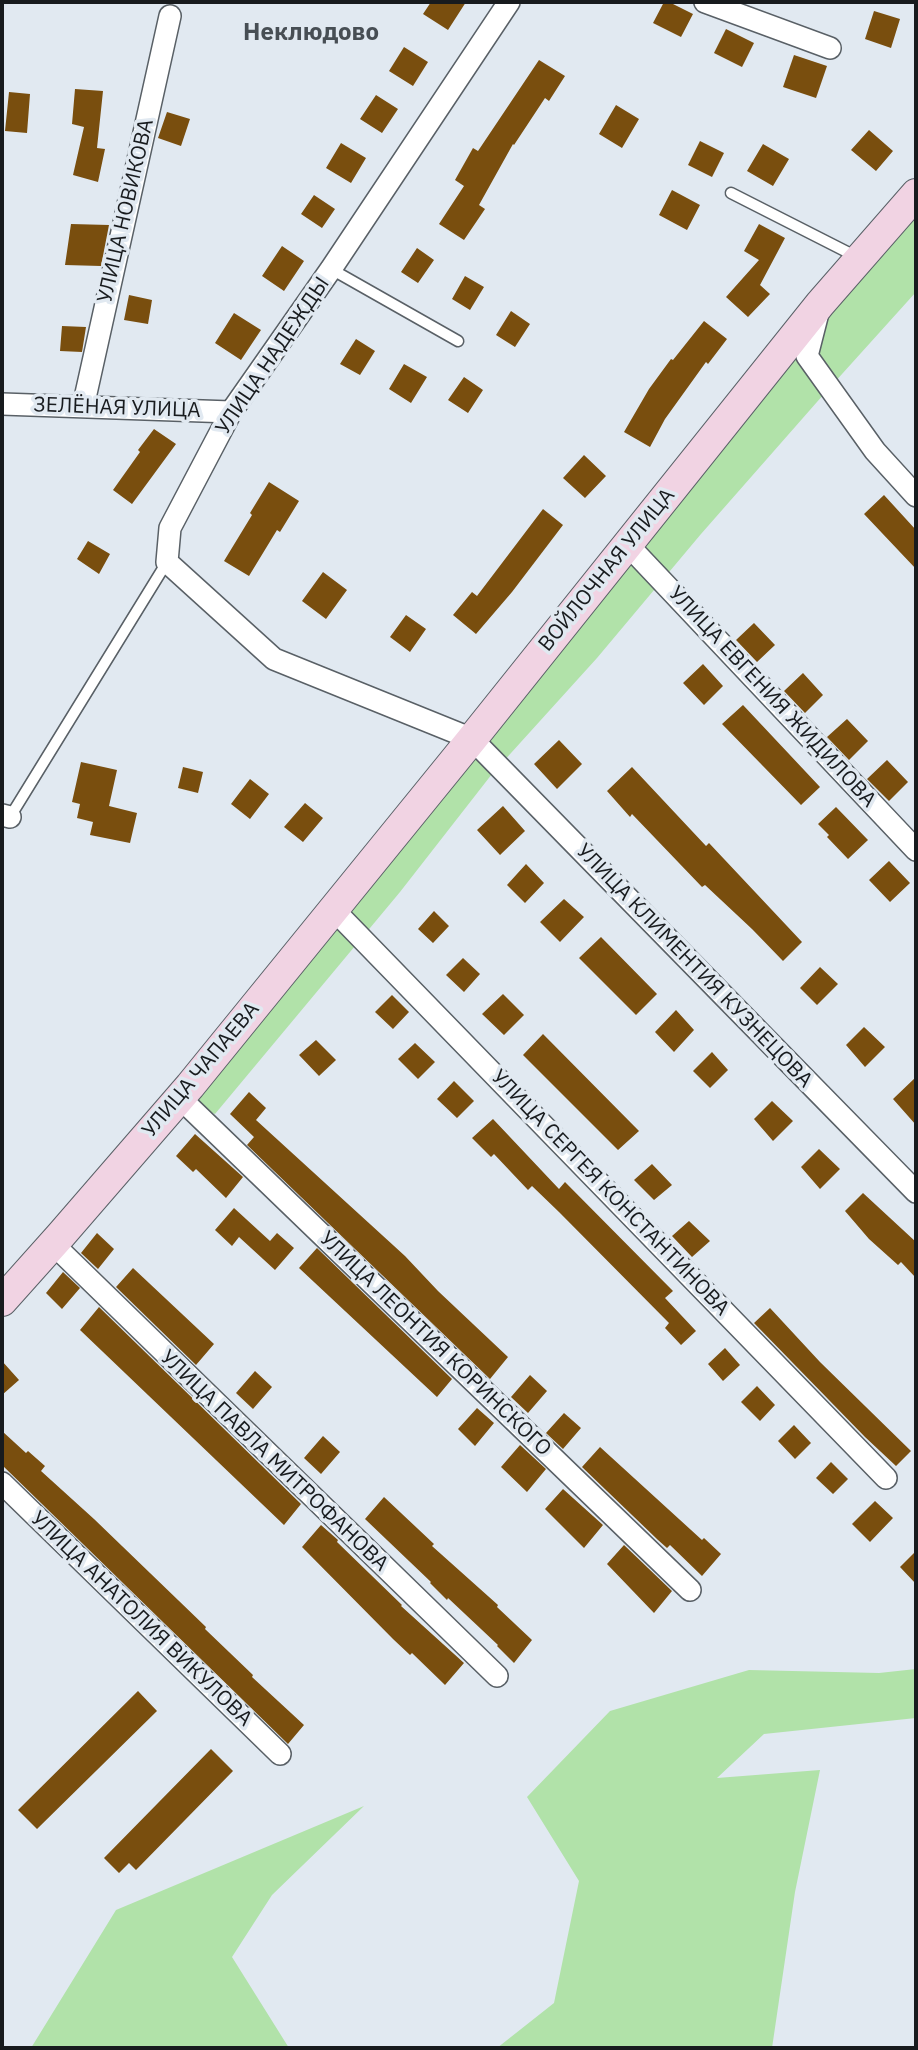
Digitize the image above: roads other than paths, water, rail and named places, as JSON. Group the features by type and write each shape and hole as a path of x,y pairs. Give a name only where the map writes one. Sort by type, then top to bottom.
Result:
{"street":[{"name":"УЛИЦА НАДЕЖДЫ","path":"167,562 170,528 231,412 331,269 509,2"},
{"path":"705,2 830,47"},
{"name":"УЛИЦА НОВИКОВА","path":"83,407 170,16"},
{"name":"ВОЙЛОЧНАЯ УЛИЦА","path":"394,835 820,304 916,194"},
{"path":"820,304 807,356 876,451 916,496"},
{"name":"ЗЕЛЁНАЯ УЛИЦА","path":"2,404 231,412"},
{"name":"УЛИЦА ЕВГЕНИЯ ЖИДИЛОВА","path":"627,544 916,850"},
{"path":"167,562 274,659 472,739"},
{"name":"УЛИЦА КЛИМЕНТИЯ КУЗНЕЦОВА","path":"472,739 916,1192"},
{"name":"УЛИЦА ЧАПАЕВА","path":"2,1301 180,1098 394,835"},
{"name":"УЛИЦА СЕРГЕЯ КОНСТАНТИНОВА","path":"333,909 886,1478"},
{"name":"УЛИЦА ЛЕОНТИЯ КОРИНСКОГО","path":"180,1098 690,1590"},
{"name":"УЛИЦА ПАВЛА МИТРОФАНОВА","path":"53,1244 497,1676"},
{"name":"УЛИЦА АНАТОЛИЯ ВИКУЛОВА","path":"2,1483 280,1754"}],"lane":[{"path":"731,193 859,258"},
{"path":"331,269 458,341"},
{"path":"6,816 167,562"}],"district":[{"name":"Неклюдово","path":"311,33"}]}
